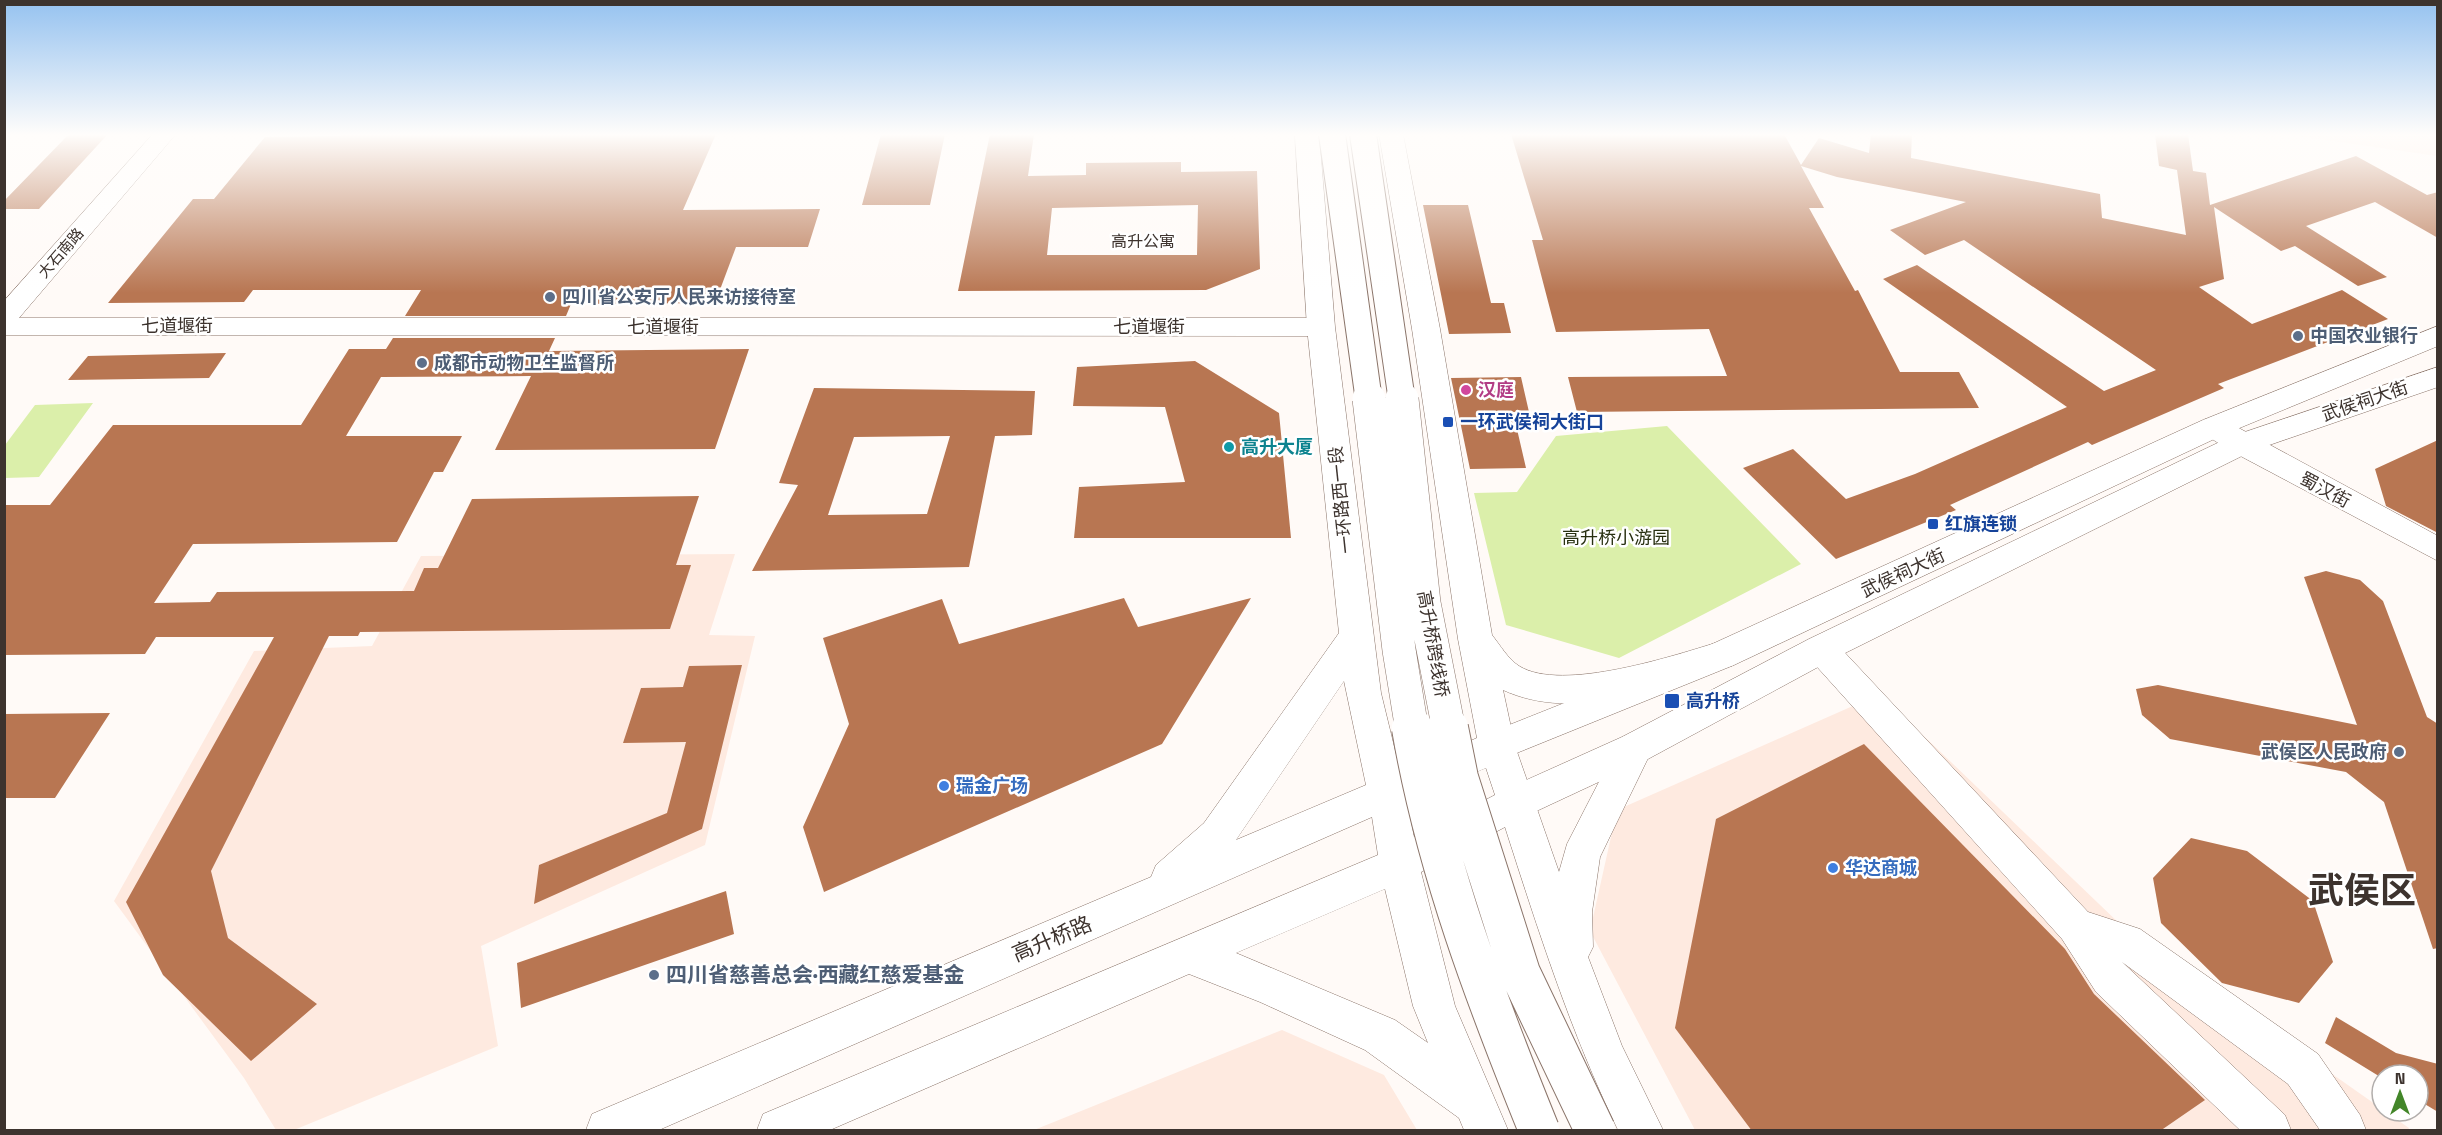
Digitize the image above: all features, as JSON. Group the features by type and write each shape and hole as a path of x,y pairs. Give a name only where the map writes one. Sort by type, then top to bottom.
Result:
{"main road":[{"name":"一环路西一段","path":"1311,187 1322,327 1363,693 1387,792 1399,864 1434,1006 1481,1117"},
{"name":"高升桥跨线桥","path":"1339,187 1352,292 1375,437 1399,650 1423,792 1480,982 1539,1131"},
{"name":"高升桥跨线桥","path":"1371,187 1407,432 1424,603 1458,778 1520,973 1595,1131"},
{"path":"1401,187 1428,340 1475,639 1497,746 1572,970 1605,1057 1641,1131"},
{"name":"武侯祠大街","path":"1497,746 1722,655 2228,435 2438,335"},
{"name":"武侯祠大街","path":"1515,803 1635,748 2228,435 2438,376"},
{"path":"1147,898 1218,835 1356,636"},
{"path":"1475,639 1506,675 1532,686 1573,688 1632,681 1722,655"},
{"name":"高升桥路","path":"608,1131 1497,746"},
{"path":"1572,970 1572,912 1581,856 1635,748"},
{"path":"779,1131 1399,864 1515,803"},
{"path":"1189,955 1273,987 1380,1035 1481,1117"}],"street":[{"name":"大石南路","path":"4,318 119,187"},
{"name":"七道堰街","path":"4,326 1322,327"},
{"name":"蜀汉街","path":"2228,435 2438,550"},
{"path":"1821,649 2076,926 2110,979 2270,1131"},
{"path":"2076,926 2126,942 2303,1069 2345,1131"}],"shaded area":[{"path":"735,554 709,635 755,636 705,845 481,946 498,1046 294,1130 276,1130 244,1078 114,901 254,651 372,646 421,556"},
{"name":"华达商城","path":"1880,694 2122,926 2370,1101 2370,1123 2402,1123 2409,1128 2408,1130 1695,1130 1590,931 1617,810"},
{"path":"1282,1030 1384,1075 1417,1130 1034,1130"}],"green space":[{"path":"93,403 39,477 5,478 5,445 35,405"},
{"name":"高升桥小游园","path":"1667,426 1801,564 1619,658 1506,625 1474,493 1517,492 1556,436"}],"building":[{"path":"18,187 59,187 39,209 4,209 4,201"},
{"path":"224,187 693,187 683,210 820,209 808,247 736,247 715,303 571,304 566,316 405,316 421,290 253,290 244,302 108,303 193,199 214,199"},
{"path":"867,187 934,187 930,205 862,205"},
{"path":"979,187 1257,187 1260,269 1206,290 958,291","holes":["1198,205 1197,255 1047,255 1052,208"]},
{"path":"1527,187 1812,187 1824,208 1809,208 1855,291 1858,290 1900,372 1959,372 1979,408 1577,412 1568,377 1727,376 1709,329 1556,332 1532,240 1543,240"},
{"path":"1888,187 2063,187 2100,194 2102,218 2186,235 2179,187 2208,187 2210,205 2264,187 2412,187 2427,195 2438,192 2438,238 2375,202 2306,226 2387,277 2358,286 2295,246 2281,251 2214,207 2224,279 2199,287 2252,324 2342,290 2388,319 2218,384 2224,388 2092,445 2088,442 1950,505 1956,510 1836,559 1743,468 1793,449 1846,499 1915,474 2067,407 1883,279 1917,265 2104,391 2156,370 1964,240 1925,255 1890,230 1966,202"},
{"path":"1423,205 1468,205 1491,303 1504,303 1511,333 1449,334"},
{"path":"393,338 555,338 549,351 749,349 715,449 495,450 531,376 381,377 346,436 462,436 443,472 434,472 397,542 193,544 154,603 210,602 217,592 414,591 424,568 438,568 472,499 699,496 676,565 691,565 670,629 360,632 358,636 329,636 211,871 228,938 317,1004 251,1061 163,975 126,902 274,637 156,637 145,654 4,655 4,505 50,505 113,425 301,425 349,349 386,349"},
{"path":"226,353 209,378 68,380 88,356"},
{"name":"高升大厦","path":"1195,361 1279,413 1291,538 1074,538 1079,487 1185,482 1165,407 1073,406 1077,367"},
{"path":"1521,377 1529,412 1513,412 1526,468 1470,469 1451,378"},
{"path":"814,388 1035,391 1032,435 995,436 969,567 752,571 798,485 779,483","holes":["950,436 927,514 828,515 854,437"]},
{"path":"2438,440 2438,533 2386,506 2375,469"},
{"path":"2326,571 2360,580 2383,601 2427,717 2438,724 2438,948 2433,949 2384,802 2346,772 2170,739 2142,715 2136,689 2158,685 2357,725 2304,577"},
{"name":"瑞金广场","path":"1124,598 1138,627 1251,598 1162,744 824,892 803,827 849,724 823,638 942,599 959,644"},
{"path":"742,665 702,829 534,904 539,865 667,813 686,742 623,743 641,688 683,687 689,666"},
{"path":"110,713 55,798 4,798 4,714"},
{"name":"华达商城","path":"1864,744 2065,949 2094,994 2205,1100 2160,1131 1752,1131 1675,1028 1716,819"},
{"path":"2191,838 2247,851 2313,901 2333,962 2299,1003 2222,983 2161,923 2153,878"},
{"path":"726,891 734,934 521,1008 517,963"},
{"path":"2336,1017 2396,1053 2438,1064 2438,1112 2430,1107 2430,1063 2370,1063 2370,1071 2325,1043"}],"place":[{"name":"四川省公安厅人民来访接待室","path":"550,297"},
{"name":"中国农业银行","path":"2298,336"},
{"name":"成都市动物卫生监督所","path":"422,363"},
{"name":"汉庭","path":"1466,390"},
{"name":"一环武侯祠大街口","path":"1448,422"},
{"name":"高升大厦","path":"1229,447"},
{"name":"红旗连锁","path":"1933,524"},
{"name":"高升桥","path":"1672,701"},
{"name":"武侯区人民政府","path":"2399,752"},
{"name":"瑞金广场","path":"944,786"},
{"name":"华达商城","path":"1833,868"},
{"name":"四川省慈善总会·西藏红慈爱基金","path":"654,975"}],"district":[{"name":"高升公寓","path":"1143,241"},
{"name":"武侯区","path":"2362,890"}]}
